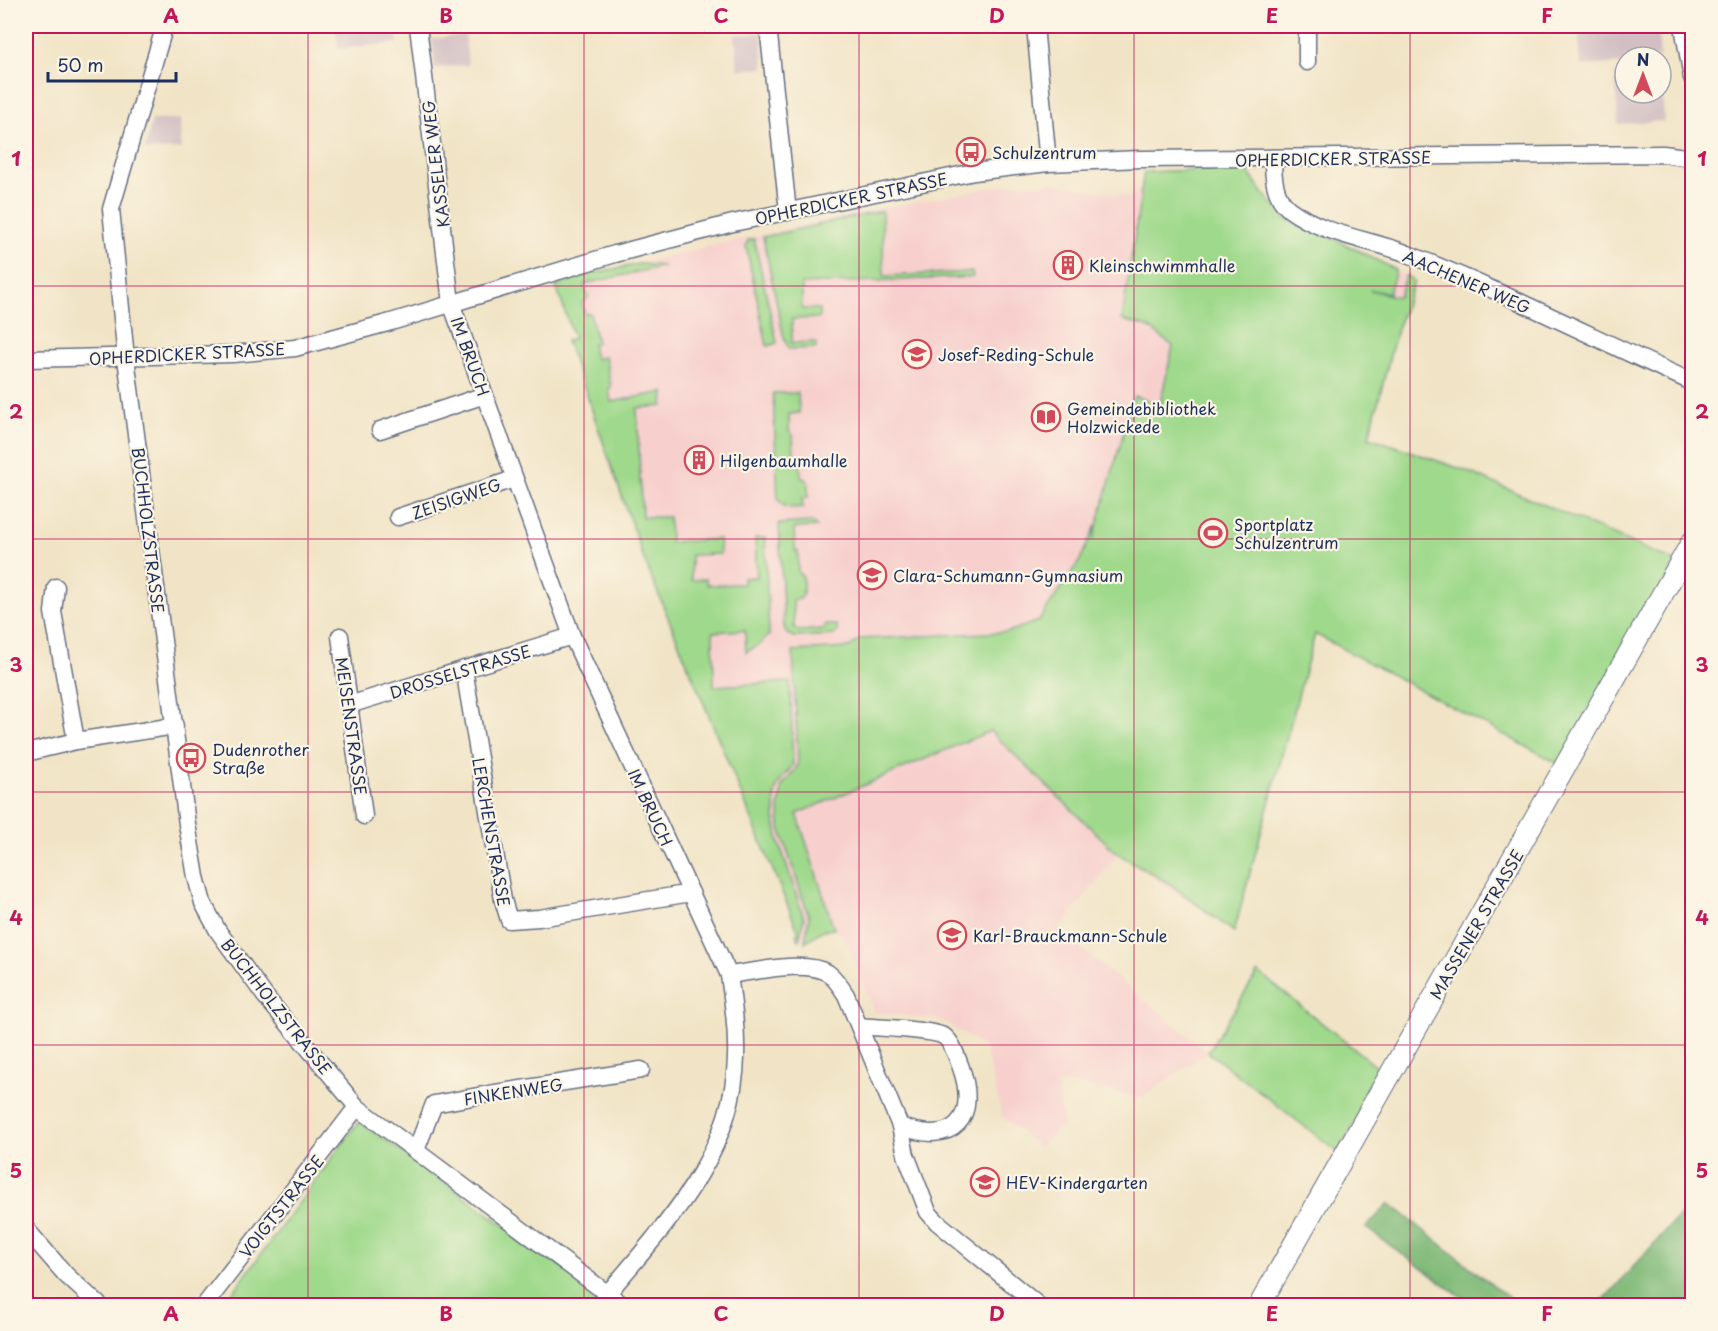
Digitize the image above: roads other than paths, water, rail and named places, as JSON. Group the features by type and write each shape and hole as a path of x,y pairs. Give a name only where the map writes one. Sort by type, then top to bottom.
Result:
{"street":[{"name":"BUCHHOLZSTRASSE","path":"163,26 111,209 126,358 195,877 203,903 218,931 265,996 357,1107 624,1305"},
{"name":"KASSELER WEG","path":"418,26 452,303"},
{"path":"768,26 788,212"},
{"path":"1035,26 1048,163"},
{"path":"1307,26 1307,62"},
{"path":"1683,26 1692,78"},
{"name":"OPHERDICKER STRASSE","path":"26,359 233,354 294,348 328,340 615,254 733,223 974,172 1048,163 1140,159 1663,154 1692,158"},
{"name":"AACHENER WEG","path":"1273,159 1273,174 1277,191 1288,208 1325,229 1407,254 1514,300 1692,382"},
{"name":"IM BRUCH","path":"452,303 572,636 729,975 735,1018 736,1058 734,1082 726,1119 711,1158 673,1215 608,1293"},
{"path":"380,430 485,395"},
{"name":"ZEISIGWEG","path":"398,518 514,479"},
{"name":"MASSENER STRASSE","path":"1259,1305 1692,542"},
{"path":"56,586 52,612 76,741"},
{"name":"MEISENSTRASSE","path":"340,636 363,816"},
{"name":"DROSSELSTRASSE","path":"349,705 572,636"},
{"name":"LERCHENSTRASSE","path":"464,669 503,900 509,920 539,918 691,893"},
{"path":"26,753 76,741 175,726"},
{"path":"729,975 798,967 815,968 828,974 839,983 900,1126 906,1155 928,1212 937,1222 1039,1305"},
{"path":"859,1026 921,1031 943,1036 954,1049 964,1075 967,1099 964,1112 956,1126 945,1132 930,1133 900,1126"},
{"name":"FINKENWEG","path":"416,1150 434,1104 642,1070"},
{"name":"VOIGTSTRASSE","path":"204,1305 357,1107"},
{"path":"26,1229 66,1275 100,1305"}],"place":[{"name":"Schulzentrum","path":"971,152"},
{"name":"Kleinschwimmhalle","path":"1068,265"},
{"name":"Josef-Reding-Schule","path":"917,354"},
{"name":"Gemeindebibliothek Holzwickede","path":"1046,417"},
{"name":"Hilgenbaumhalle","path":"699,460"},
{"name":"Sportplatz Schulzentrum","path":"1213,533"},
{"name":"Clara-Schumann-Gymnasium","path":"872,575"},
{"name":"Dudenrother Straße","path":"191,758"},
{"name":"Karl-Brauckmann-Schule","path":"952,935"},
{"name":"HEV-Kindergarten","path":"985,1182"}]}
